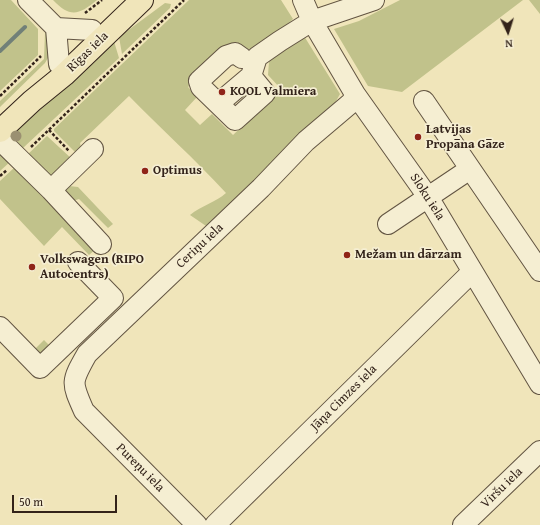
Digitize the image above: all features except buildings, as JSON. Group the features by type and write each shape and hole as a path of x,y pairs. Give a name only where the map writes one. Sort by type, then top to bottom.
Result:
{"main road":[{"name":"Rīgas iela","path":"32,101 59,64 123,0"},
{"name":"Rīgas iela","path":"0,131 32,101 64,75 142,0"}],"street":[{"path":"28,0 56,28 59,64"},
{"path":"250,64 265,93 235,120 213,98 306,9 374,0"},
{"name":"Sloku iela","path":"306,9 355,94 428,197 540,384"},
{"path":"56,28 92,30"},
{"name":"Ceriņu iela","path":"84,411 74,387 76,372 87,354 261,188 306,141 352,102 355,94"},
{"path":"424,100 540,271"},
{"path":"0,140 51,190 101,244"},
{"path":"51,190 87,155"},
{"path":"388,224 470,169"},
{"path":"0,327 40,368 113,298 78,262"},
{"name":"Jāņa Cimzes iela","path":"215,525 472,272"},
{"name":"Pureņu iela","path":"84,411 197,525"},
{"name":"Viršu iela","path":"463,525 540,451"}],"path":[{"path":"28,150 184,0"},
{"path":"0,96 41,57 41,50"},
{"path":"49,130 87,155"}],"green space":[{"path":"0,0 11,0 38,29 38,55 0,91"},
{"path":"53,0 97,0 85,9 70,12 59,6"},
{"path":"189,0 281,0 293,19 256,49 245,49 237,42 188,87 197,97 185,110 200,125 212,114 233,135 281,89 268,75 269,62 273,55 304,36 340,94 335,103 209,228 190,215 226,193 129,96 80,143 81,147 77,154 54,131 54,129"},
{"path":"400,0 523,0 402,92 368,86 334,29 359,21"},
{"path":"529,0 540,0 540,14"},
{"path":"165,3 171,4 170,8 122,54 119,37"},
{"path":"47,31 49,56 45,63 0,107 0,101 44,59 45,33"},
{"path":"113,38 119,58 23,148 19,145 13,134"},
{"path":"47,136 72,159 53,178 26,156"},
{"path":"0,153 11,161 0,171"},
{"path":"16,166 97,248 89,255 62,227 44,246 0,199 0,181"},
{"path":"69,186 78,187 113,224 108,228 79,199 70,202 64,190"},
{"path":"44,340 53,349 44,357 35,352 36,348"}],"waterway":[{"path":"0,51 25,27"}],"place":[{"name":"KOOL Valmiera","path":"222,92"},
{"name":"Latvijas Propāna Gāze","path":"418,137"},
{"name":"Optimus","path":"145,171"},
{"name":"Mežam un dārzam","path":"347,255"},
{"name":"Volkswagen (RIPO Autocentrs)","path":"32,267"}]}
